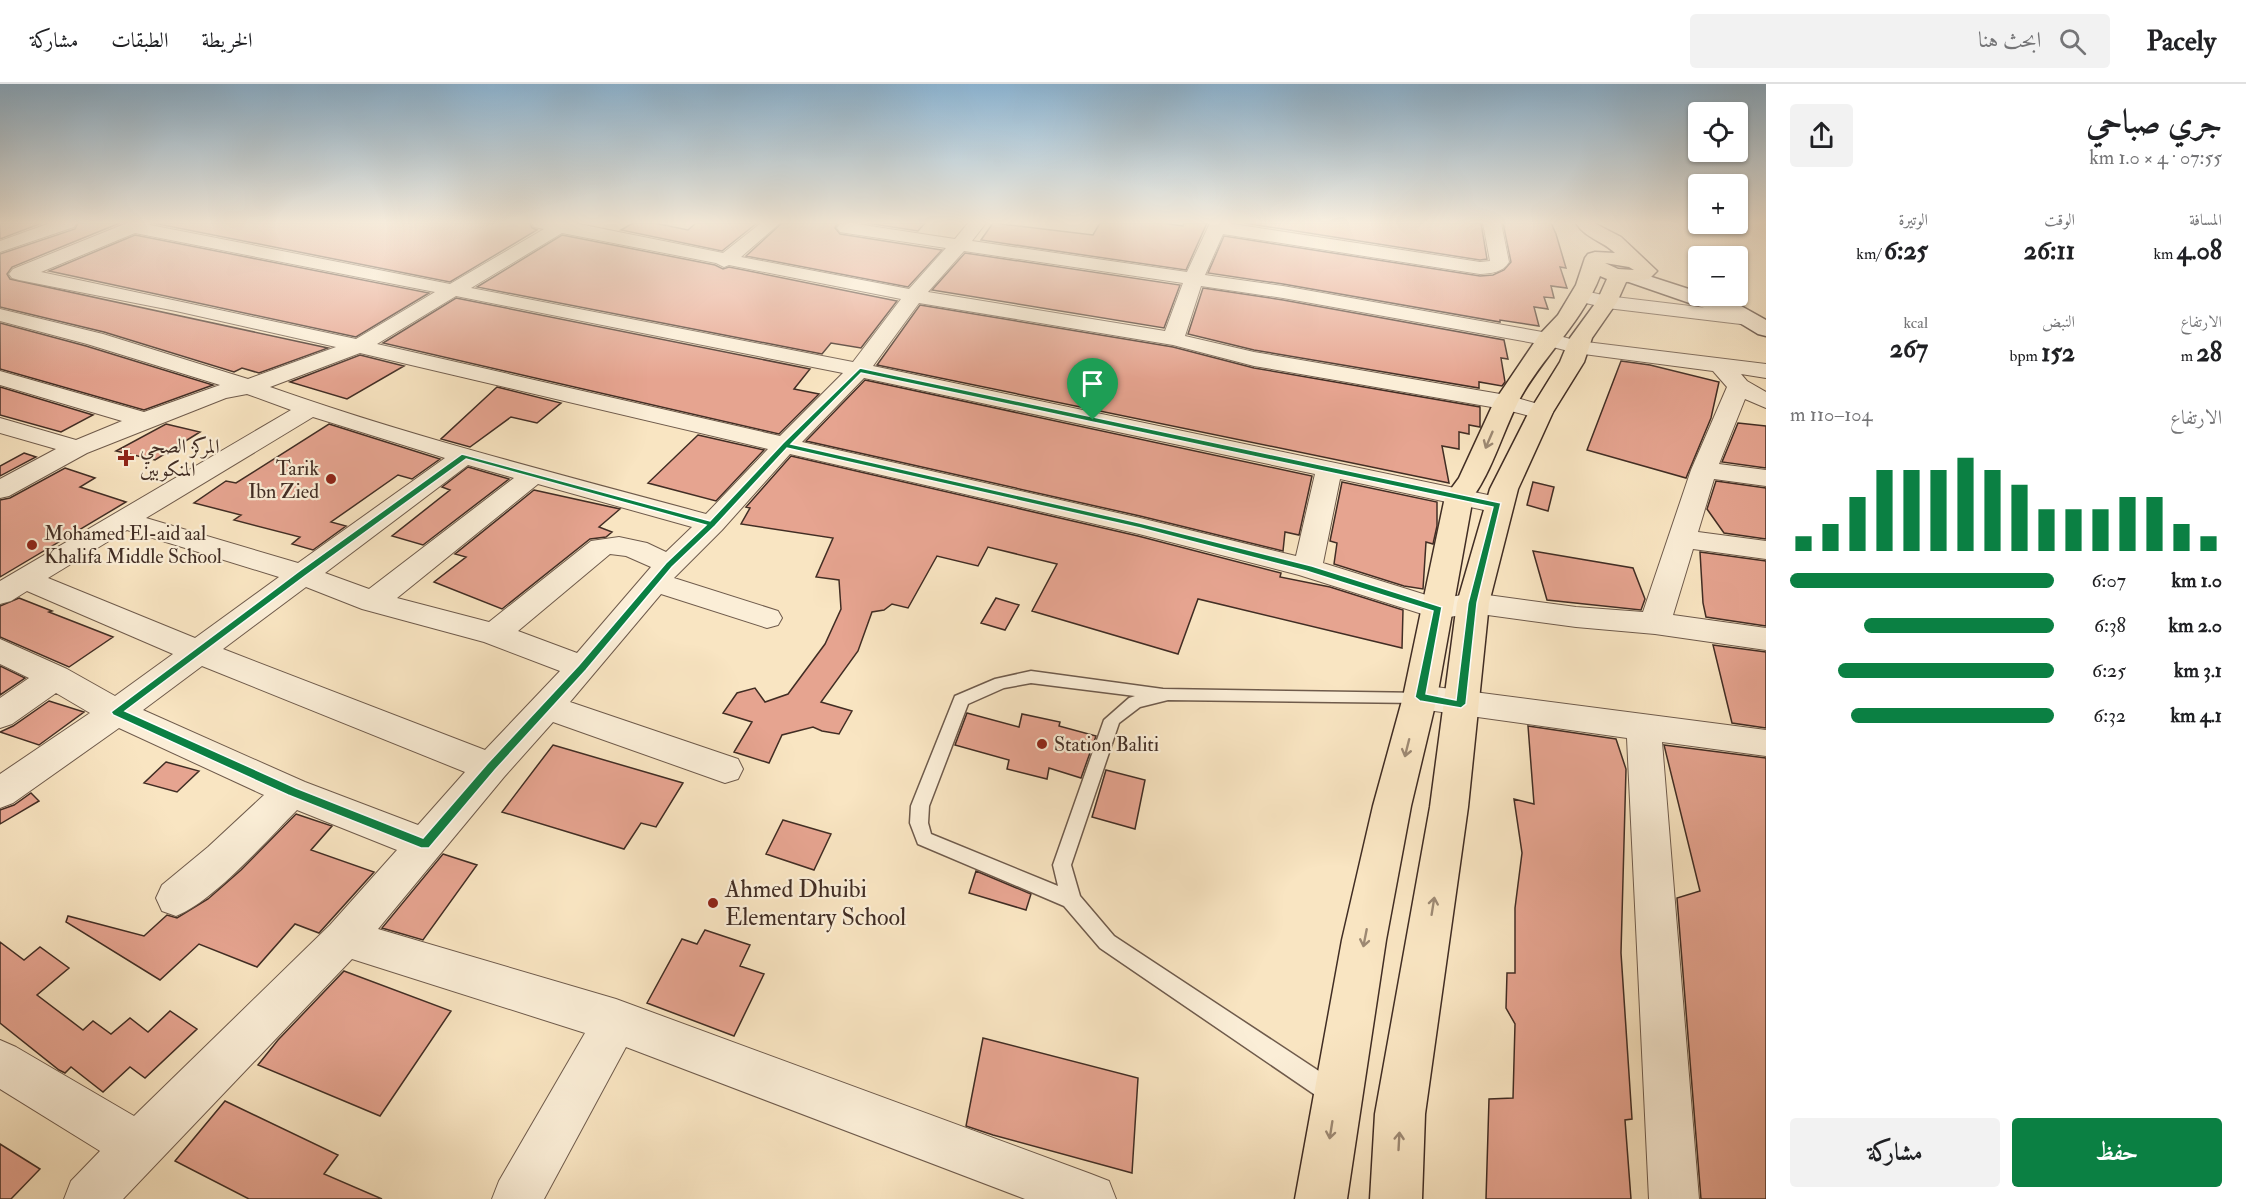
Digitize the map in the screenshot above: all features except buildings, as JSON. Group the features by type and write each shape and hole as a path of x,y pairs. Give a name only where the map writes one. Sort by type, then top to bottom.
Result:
{"main road":[{"path":"1396,1199 1400,1114 1449,807 1461,704 1456,606 1459,497 1473,479 1506,402 1562,343 1599,275"},
{"path":"1649,275 1750,320"},
{"path":"1673,275 1688,283"},
{"path":"1726,306 1750,320"},
{"path":"1321,1199 1337,1096 1380,862 1420,697 1498,505 1541,412 1572,362 1562,343"}],"street":[{"path":"383,275 860,370 1498,505"},
{"path":"0,490 78,448 146,420 221,392 249,387 360,345 474,275"},
{"path":"800,275 1173,339 1254,359 1506,402 1541,412"},
{"path":"89,1199 138,1146 345,938 491,767 583,668 662,574 860,370 914,296 933,275"},
{"path":"1165,275 1193,281 1283,292 1562,343 1766,371"},
{"path":"1173,339 1196,275"},
{"path":"1649,275 1750,320"},
{"path":"10,278 259,322 360,345 433,365 1140,526 1456,606 1655,623 1766,639"},
{"path":"0,315 95,339 249,387 310,410 464,456 712,524"},
{"path":"1720,365 1738,386 1766,401"},
{"path":"0,378 146,420"},
{"path":"1655,623 1704,470 1738,386"},
{"path":"12,587 310,410"},
{"path":"0,425 78,448"},
{"path":"0,793 199,652 301,574 464,456"},
{"path":"1308,568 1329,469"},
{"path":"1704,470 1766,478"},
{"path":"373,602 535,474"},
{"path":"122,520 301,574 373,602 494,634 583,668"},
{"path":"1683,538 1766,550"},
{"path":"494,634 601,547 613,544 648,553 662,574 767,618"},
{"path":"12,587 199,652 491,767"},
{"path":"0,650 56,677 116,712 292,792 425,844"},
{"path":"0,715 56,677"},
{"path":"1420,697 1766,743"},
{"path":"547,707 725,769"},
{"path":"1644,726 1674,1199"},
{"path":"176,898 222,859 292,792"},
{"path":"345,938 616,1021 1092,1199"},
{"path":"517,1199 616,1021"},
{"path":"0,1064 138,1146"}],"lane":[{"path":"1071,900 924,839 919,824 920,806 961,700 1001,683 1031,676 1168,694 1420,697"},
{"path":"1168,694 1135,702 1112,720 1062,865 1071,900 1107,942 1337,1096"}],"place":[{"name":"المركز الصحي المنكوبين","path":"126,458"},
{"name":"Tarik Ibn Zied","path":"331,479"},
{"name":"Mohamed El-aid aal Khalifa Middle School","path":"32,545"},
{"name":"Station Baliti","path":"1042,744"},
{"name":"Ahmed Dhuibi Elementary School","path":"713,903"}],"route":[{"path":"1093,420 860,370 785,445 712,524 464,456 116,712 292,792 425,844 491,767 583,668 669,565 712,524 749,485 785,445 1140,526 1308,568 1438,609 1420,697 1461,704 1473,603 1498,505 1093,420"}]}
